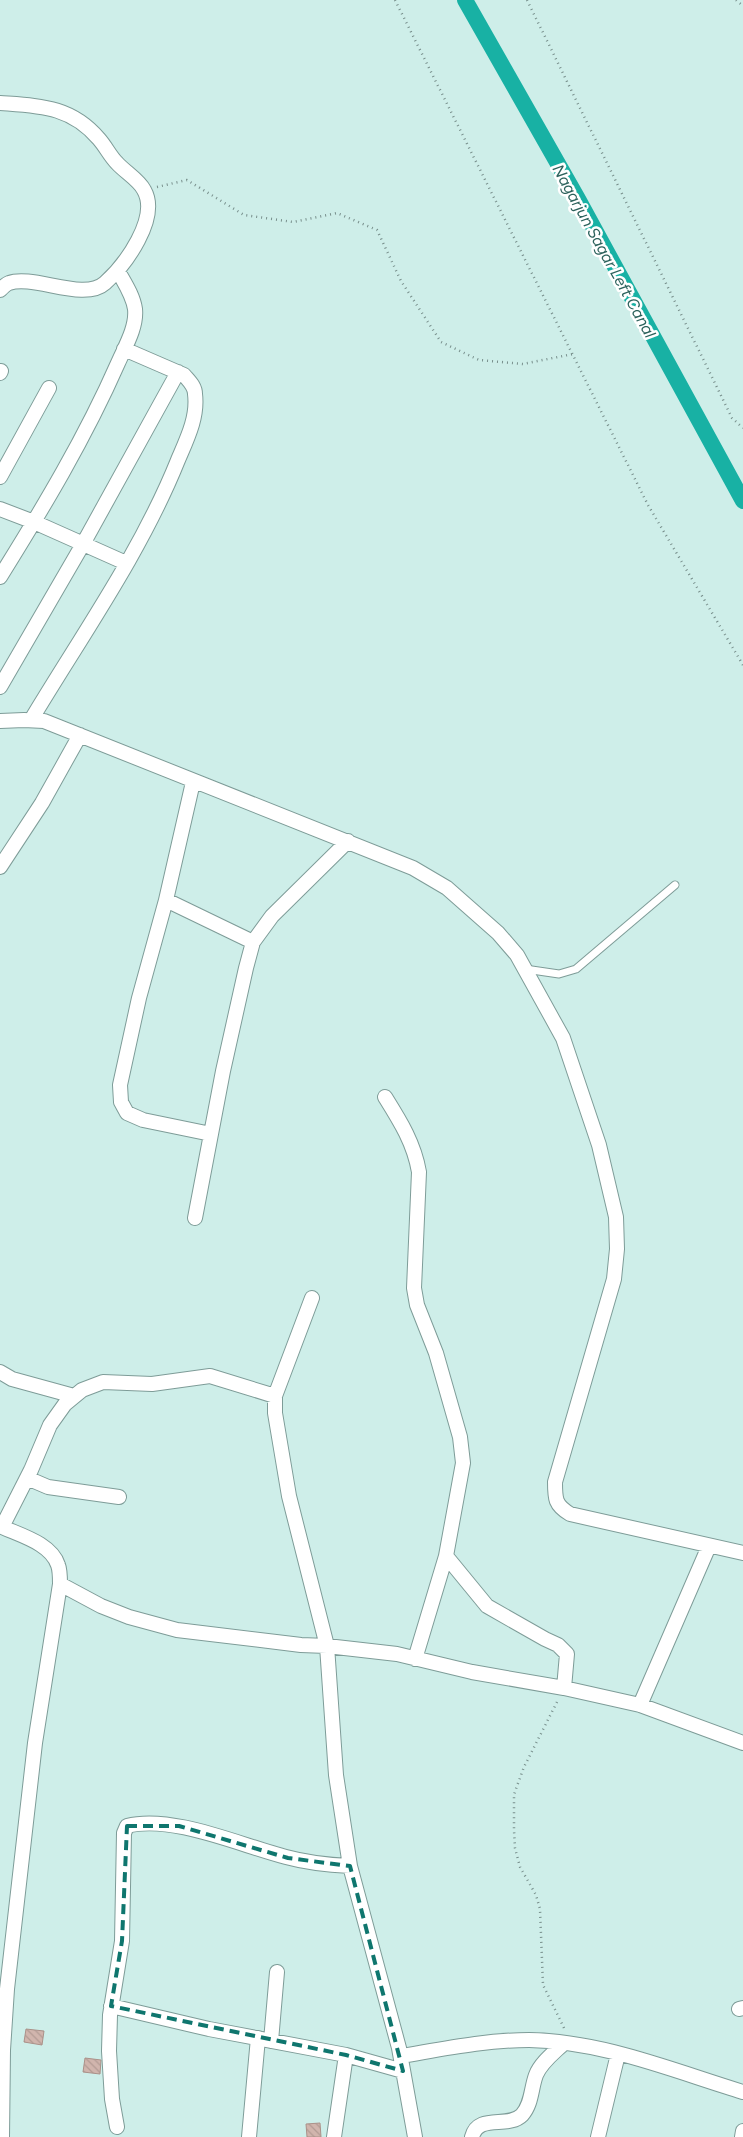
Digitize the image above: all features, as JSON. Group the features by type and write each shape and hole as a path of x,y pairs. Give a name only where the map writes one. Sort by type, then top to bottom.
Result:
{"street":[{"path":"0,103 45,106 83,122 99,139 116,162 144,190 148,202 146,219 140,235 118,271 103,285 88,290 21,282 8,283 0,290"},
{"path":"0,577 75,450 104,394 124,349 130,333 135,309 130,293 118,271"},
{"path":"31,720 126,563 166,491 191,429 196,393 191,382 178,372 124,349"},
{"path":"0,687 83,544 178,372"},
{"path":"0,477 49,388"},
{"path":"0,509 126,563"},
{"path":"0,721 44,721 193,782 413,868 447,888 498,933 517,955 563,1038 599,1145 616,1217 617,1249 614,1279 555,1482 555,1497 560,1508 570,1514 743,1553"},
{"path":"0,867 42,803 80,735"},
{"path":"193,782 120,1085 121,1102 127,1113 143,1120 211,1134"},
{"path":"195,1218 244,977 254,942 272,916 348,841"},
{"path":"166,900 254,942"},
{"path":"384,1097 409,1136 416,1154 419,1172 414,1288 417,1305 436,1353 460,1438 463,1463 446,1556 415,1659"},
{"path":"312,1298 275,1396 275,1413 289,1496 327,1646 336,1775 350,1866 401,2056 415,2137"},
{"path":"0,1372 12,1379 74,1396"},
{"path":"2,2137 3,2050 7,1989 35,1744 60,1584 59,1565 43,1546 1,1527 27,1478 50,1425 65,1404 82,1390 103,1382 152,1384 210,1376 275,1396"},
{"path":"27,1478 48,1487 119,1497"},
{"path":"640,1705 709,1546"},
{"path":"446,1556 487,1606 545,1640 558,1645 567,1654 564,1688"},
{"path":"60,1584 101,1606 129,1617 177,1630 397,1654 472,1672 564,1688 640,1705 743,1743"},
{"path":"117,2128 112,2099 109,2051 111,2006 122,1941 124,1833 127,1826 148,1824 179,1826 212,1834 288,1858 320,1864 350,1866"},
{"path":"249,2137 277,1972"},
{"path":"111,2006 209,2029 346,2054 403,2071"},
{"path":"401,2056 492,2041 530,2040 567,2043 618,2054 743,2092"},
{"path":"472,2137 474,2130 482,2124 516,2119 522,2115 527,2107 536,2074 567,2043"},
{"path":"334,2137 346,2054"},
{"path":"598,2137 618,2054"},
{"path":"742,2137 743,2131"}],"lane":[{"path":"524,969 559,974 576,969 675,885"}],"path":[{"path":"395,0 648,505 743,665"},
{"path":"527,0 732,418 743,428"},
{"path":"736,0 743,6"},
{"path":"144,190 187,180 244,215 293,222 337,213 377,230 401,281 441,342 480,360 523,364 573,354"},
{"path":"564,1688 524,1767 514,1795 514,1830 515,1848 520,1867 536,1895 540,1909 543,1985 558,2011 567,2043"}],"highlighted area":[{"path":"127,1826 179,1826 288,1858 350,1866 403,2071 346,2055 111,2006 122,1941"}],"building":[{"path":"26,2029 44,2031 42,2045 24,2042"},
{"path":"85,2058 101,2060 100,2074 83,2072"},
{"path":"320,2123 321,2137 307,2137 306,2124"}],"waterway":[{"name":"Nagarjun Sagar Left Canal","path":"465,0 578,199 743,501"}]}
